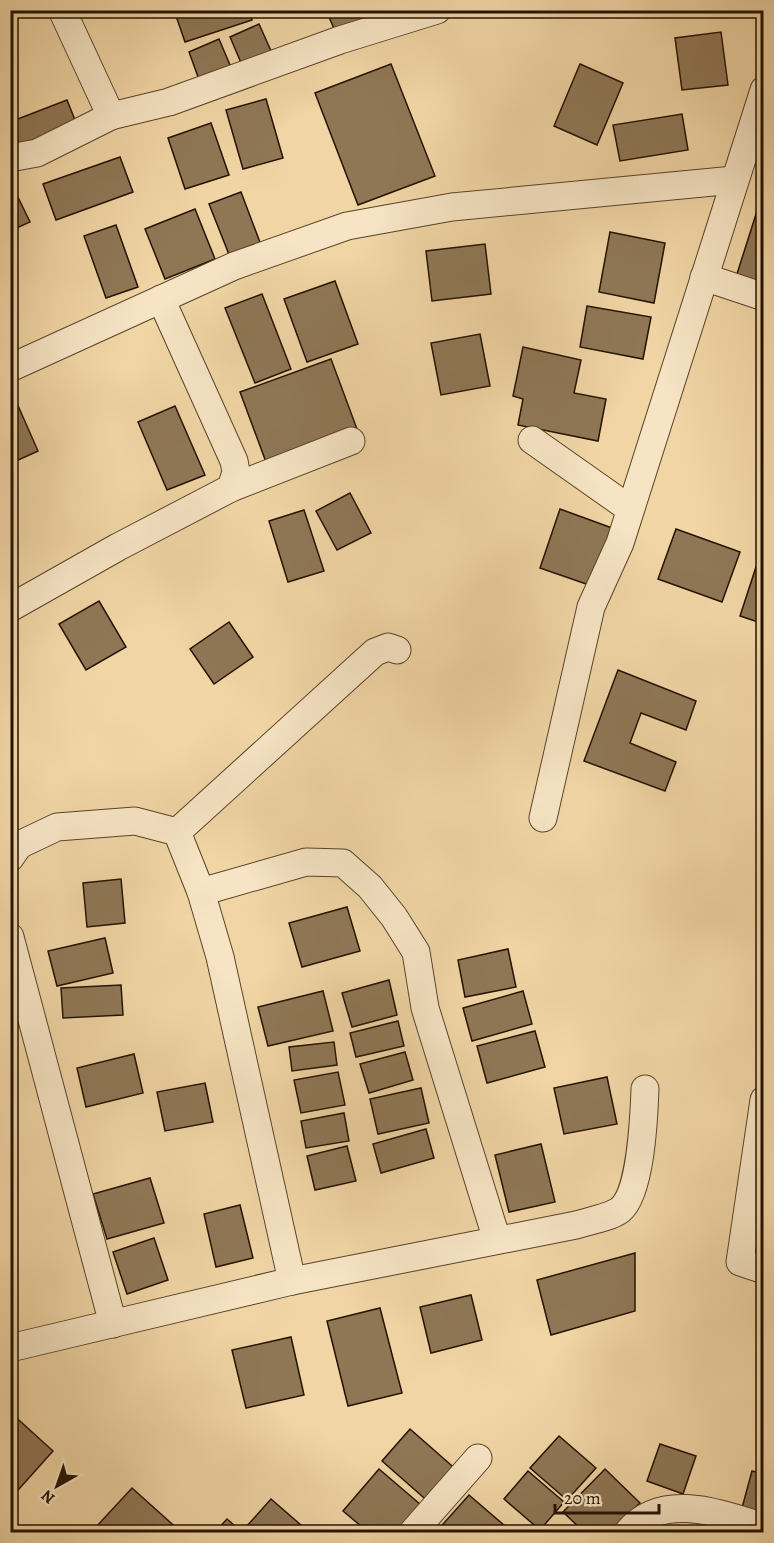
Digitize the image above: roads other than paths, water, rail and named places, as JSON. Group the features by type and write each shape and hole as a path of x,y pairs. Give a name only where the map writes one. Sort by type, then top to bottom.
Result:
{"street":[{"path":"62,10 111,116"},
{"path":"10,158 37,153 111,116 169,102 340,40 437,10"},
{"path":"543,818 591,607 620,543 764,90"},
{"path":"10,368 234,266 347,226 452,207 734,180"},
{"path":"704,277 764,297"},
{"path":"161,299 234,461 236,472 231,488"},
{"path":"532,440 630,509"},
{"path":"10,608 118,547 231,488 351,441"},
{"path":"177,832 375,652 388,647 397,651"},
{"path":"10,858 19,845 57,827 135,821 177,832"},
{"path":"177,832 201,892 220,957 292,1281"},
{"path":"201,892 306,862 343,863 370,887 394,917 416,952 425,1008 496,1240"},
{"path":"10,937 113,1324"},
{"path":"10,1348 292,1281 576,1225 622,1209 629,1196 642,1145 645,1089"},
{"path":"764,1100 740,1262 764,1269"},
{"path":"413,1533 478,1458"},
{"path":"628,1533 638,1521 651,1513 675,1506 764,1527"}]}
